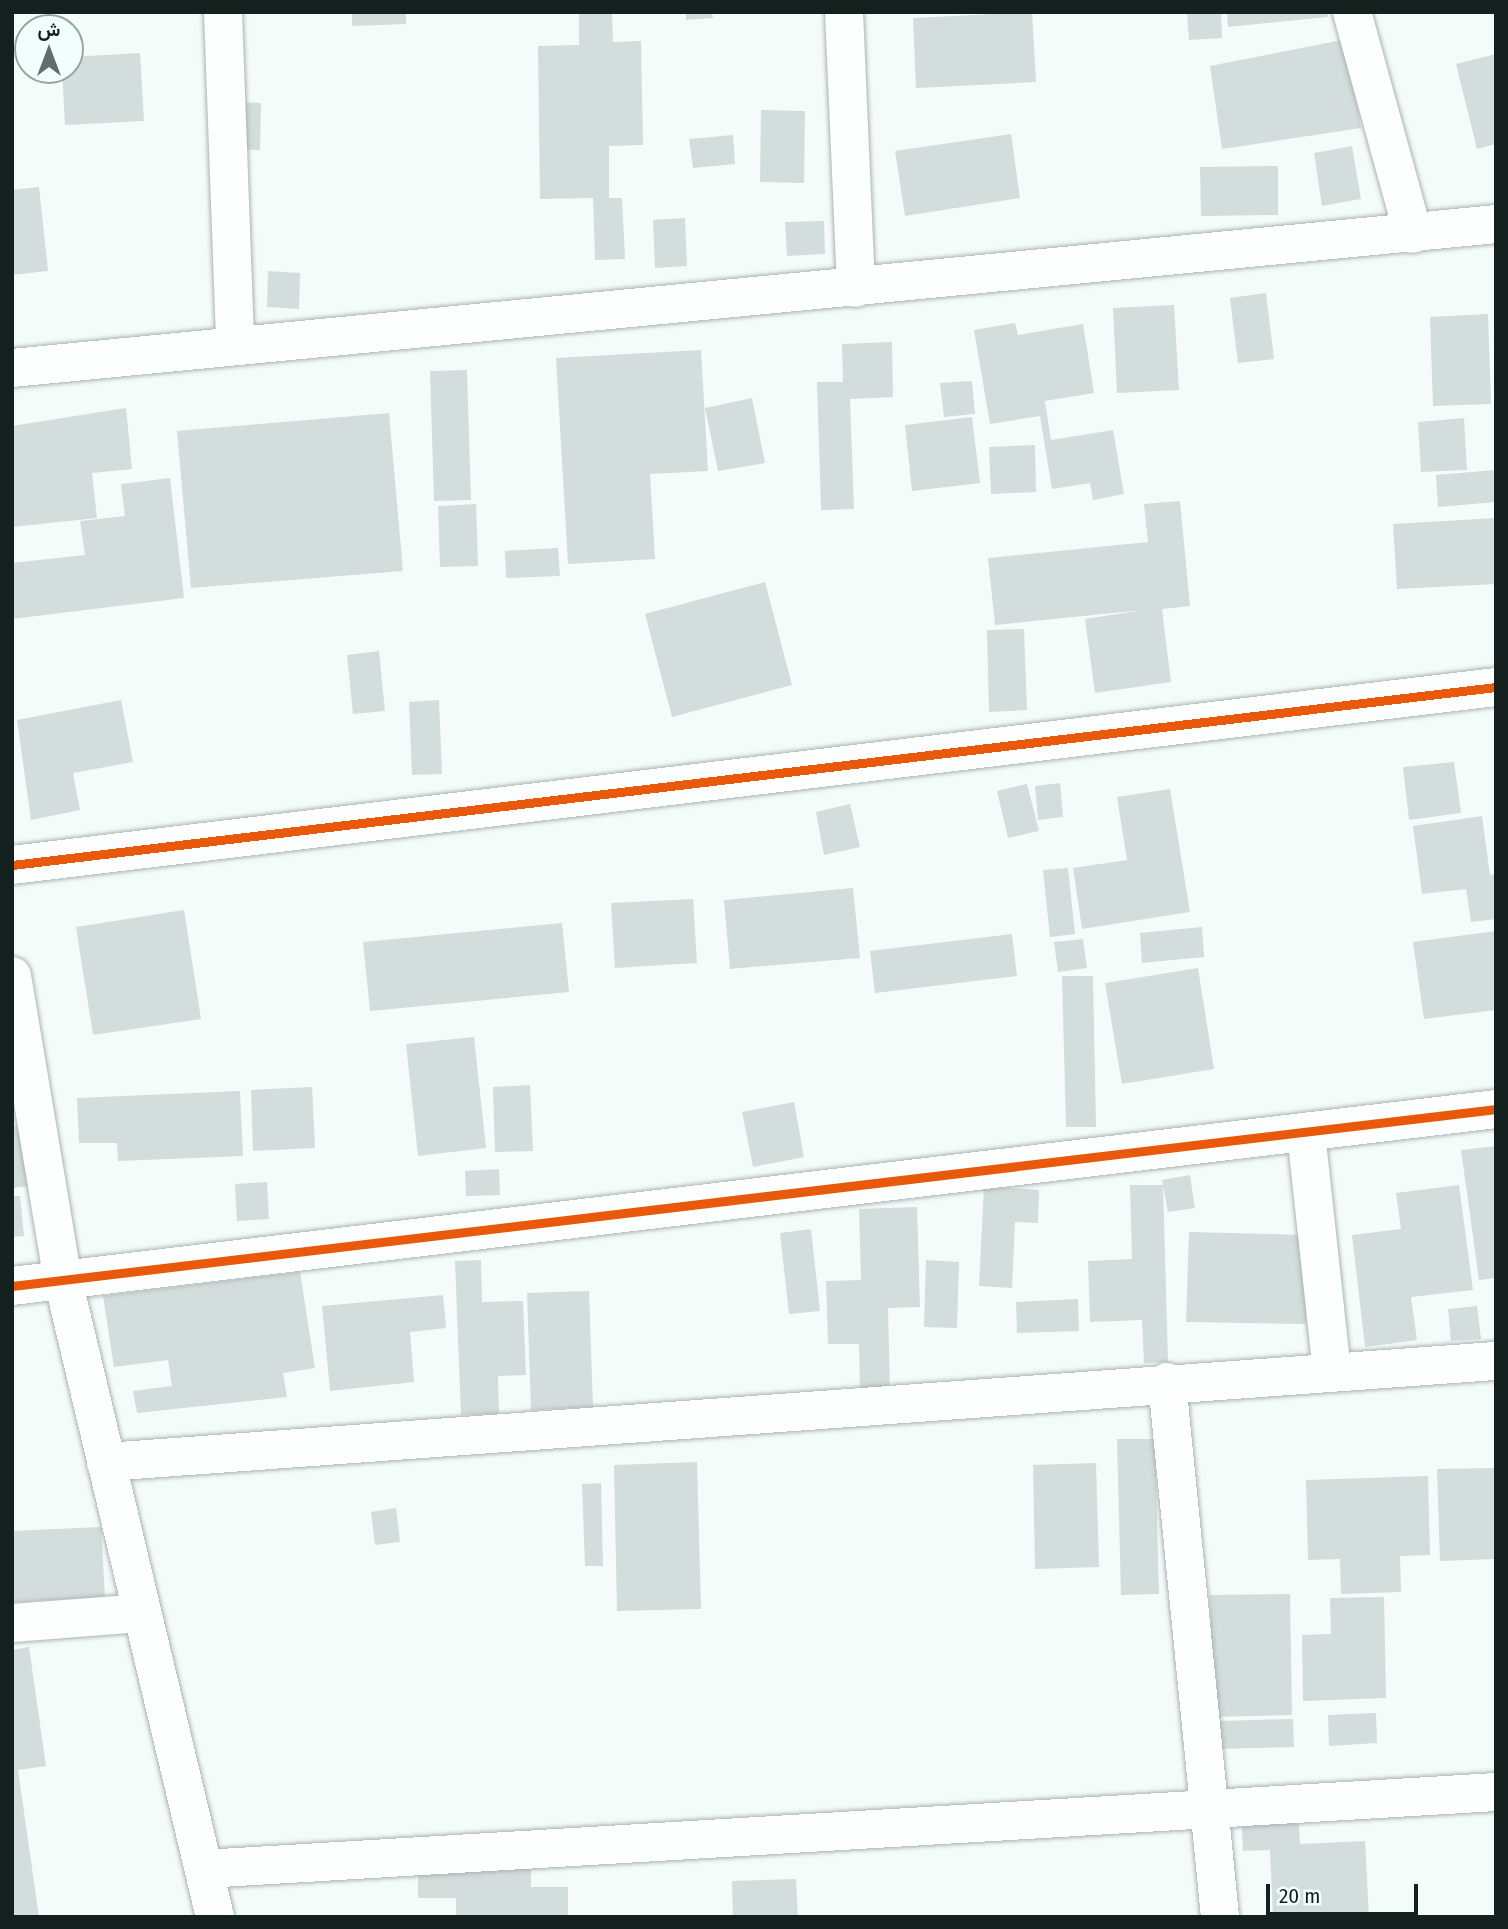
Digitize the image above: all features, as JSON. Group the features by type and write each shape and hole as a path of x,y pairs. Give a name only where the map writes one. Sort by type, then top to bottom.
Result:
{"street":[{"path":"223,12 236,345"},
{"path":"844,12 856,288"},
{"path":"1352,12 1413,234"},
{"path":"12,368 1496,224"},
{"path":"12,864 1496,687"},
{"path":"12,976 63,1280 215,1917"},
{"path":"12,1286 1496,1109"},
{"path":"1306,1133 1332,1373"},
{"path":"106,1462 1167,1382 1496,1361"},
{"path":"1167,1382 1206,1805 1220,1917"},
{"path":"12,1623 141,1613"},
{"path":"204,1869 712,1842 1206,1805 1496,1792"}],"building":[{"path":"352,12 406,12 406,24 352,26"},
{"path":"579,12 612,12 613,42 641,41 643,145 609,146 609,198 622,198 625,259 595,260 593,198 540,199 538,46 579,45"},
{"path":"686,12 712,12 713,18 686,20"},
{"path":"1032,12 1036,82 916,88 913,18"},
{"path":"1187,12 1221,12 1222,38 1189,40"},
{"path":"1227,12 1327,12 1328,17 1228,27"},
{"path":"1347,39 1361,128 1222,149 1210,66"},
{"path":"140,53 144,121 65,125 63,84 84,84 84,56"},
{"path":"1496,54 1496,144 1477,149 1456,64"},
{"path":"233,102 261,103 260,150 232,149"},
{"path":"761,110 805,111 804,183 760,182"},
{"path":"1011,134 1020,198 905,216 895,151"},
{"path":"733,135 735,164 693,168 689,139"},
{"path":"1352,146 1361,199 1322,206 1314,153"},
{"path":"1278,166 1278,215 1201,216 1200,167"},
{"path":"39,187 48,271 12,275 12,190"},
{"path":"685,218 687,266 655,268 653,220"},
{"path":"824,221 825,254 787,256 785,222"},
{"path":"268,271 300,273 299,309 267,307"},
{"path":"1266,293 1274,359 1238,363 1230,298"},
{"path":"1174,305 1179,390 1117,393 1113,308"},
{"path":"1488,314 1491,404 1433,406 1430,317"},
{"path":"1015,323 1018,335 1083,324 1094,393 1045,401 1051,440 1113,430 1124,494 1093,500 1090,483 1052,489 1040,416 990,424 974,330"},
{"path":"892,342 893,397 850,399 854,509 821,510 817,382 843,382 842,344"},
{"path":"701,350 708,471 650,474 655,559 568,564 556,358"},
{"path":"467,370 471,500 434,501 430,371"},
{"path":"972,381 975,414 944,417 940,383"},
{"path":"752,398 765,463 718,471 705,408"},
{"path":"126,408 132,469 92,473 97,518 12,527 12,426"},
{"path":"389,413 403,571 191,588 177,431"},
{"path":"972,417 980,483 912,491 905,425"},
{"path":"1464,418 1467,470 1421,472 1418,422"},
{"path":"1035,445 1036,492 991,494 989,447"},
{"path":"1496,470 1496,502 1438,507 1436,475"},
{"path":"170,478 184,598 12,619 12,563 85,555 80,521 125,516 121,484"},
{"path":"1180,501 1190,606 1162,609 1171,682 1095,693 1085,619 1143,610 995,625 988,558 1148,542 1144,504"},
{"path":"476,504 478,566 440,567 438,506"},
{"path":"1496,518 1496,584 1397,589 1393,524"},
{"path":"558,548 560,576 506,578 505,551"},
{"path":"765,582 792,685 672,717 645,614"},
{"path":"1024,629 1027,710 989,712 987,630"},
{"path":"379,651 385,711 353,714 347,655"},
{"path":"121,700 133,762 73,773 80,810 31,820 17,720"},
{"path":"439,700 442,774 412,775 409,702"},
{"path":"1454,762 1461,813 1409,820 1403,767"},
{"path":"1060,783 1063,817 1038,820 1035,786"},
{"path":"1027,784 1039,831 1008,838 997,791"},
{"path":"1170,789 1190,912 1082,929 1073,868 1127,860 1117,797"},
{"path":"850,804 860,847 824,855 816,812"},
{"path":"1482,816 1490,875 1496,874 1496,919 1471,922 1466,889 1422,894 1413,826"},
{"path":"1068,868 1075,934 1050,937 1043,870"},
{"path":"853,888 860,958 730,969 724,900"},
{"path":"693,899 697,963 615,968 611,903"},
{"path":"184,910 201,1019 93,1035 76,927"},
{"path":"562,923 569,992 370,1011 363,942"},
{"path":"1202,927 1204,957 1142,963 1140,933"},
{"path":"1496,931 1496,1010 1424,1019 1413,942"},
{"path":"1012,934 1017,976 875,993 870,951"},
{"path":"1083,939 1087,968 1058,972 1054,942"},
{"path":"1198,968 1214,1069 1122,1084 1105,983"},
{"path":"1062,976 1093,976 1096,1127 1066,1127"},
{"path":"474,1037 486,1148 418,1156 406,1044"},
{"path":"530,1085 533,1151 495,1152 493,1087"},
{"path":"312,1087 315,1148 253,1151 251,1090"},
{"path":"240,1091 243,1156 118,1161 117,1143 79,1143 77,1098"},
{"path":"794,1102 804,1157 753,1167 742,1112"},
{"path":"32,1125 39,1185 12,1188 12,1127"},
{"path":"1496,1146 1496,1278 1479,1280 1461,1150"},
{"path":"499,1169 500,1195 466,1196 465,1171"},
{"path":"1190,1175 1195,1208 1168,1212 1162,1180"},
{"path":"267,1182 269,1219 237,1221 235,1184"},
{"path":"1130,1185 1163,1185 1168,1362 1144,1363 1142,1320 1090,1322 1088,1261 1132,1259"},
{"path":"1459,1185 1473,1290 1411,1297 1417,1340 1365,1347 1352,1235 1401,1229 1396,1193"},
{"path":"984,1186 1039,1190 1038,1223 1015,1222 1012,1288 979,1286"},
{"path":"12,1196 20,1196 24,1236 12,1237"},
{"path":"917,1207 920,1307 888,1308 890,1391 860,1392 859,1344 828,1344 826,1281 861,1280 859,1209"},
{"path":"811,1229 820,1311 789,1314 780,1233"},
{"path":"1189,1232 1309,1235 1306,1324 1186,1322"},
{"path":"481,1260 482,1302 523,1301 526,1375 498,1376 499,1414 461,1415 455,1261"},
{"path":"926,1260 959,1262 957,1328 924,1327"},
{"path":"300,1272 315,1368 283,1373 287,1397 137,1413 133,1391 172,1386 168,1360 114,1367 103,1296"},
{"path":"589,1291 593,1407 531,1410 527,1293"},
{"path":"443,1295 446,1328 410,1332 414,1382 330,1391 322,1306"},
{"path":"1078,1299 1079,1331 1017,1333 1016,1302"},
{"path":"1477,1306 1481,1339 1451,1341 1448,1309"},
{"path":"1117,1439 1155,1439 1159,1594 1121,1595"},
{"path":"697,1462 701,1609 617,1611 614,1465"},
{"path":"1096,1463 1099,1567 1035,1569 1033,1465"},
{"path":"1496,1468 1496,1559 1440,1561 1437,1469"},
{"path":"1428,1476 1430,1555 1400,1556 1401,1592 1341,1594 1340,1559 1308,1560 1306,1480"},
{"path":"601,1483 603,1566 585,1566 582,1484"},
{"path":"396,1508 400,1542 375,1545 371,1512"},
{"path":"101,1527 105,1597 12,1602 12,1531"},
{"path":"1290,1594 1292,1715 1213,1717 1210,1595"},
{"path":"1384,1597 1386,1698 1303,1701 1302,1635 1331,1634 1330,1598"},
{"path":"29,1647 46,1766 18,1770 39,1917 12,1917 12,1650"},
{"path":"1376,1713 1377,1743 1329,1746 1328,1715"},
{"path":"1293,1719 1294,1747 1219,1749 1219,1721"},
{"path":"1298,1810 1300,1844 1365,1841 1369,1917 1273,1917 1270,1850 1243,1851 1241,1813"},
{"path":"418,1859 531,1859 531,1887 568,1887 568,1917 456,1917 456,1898 418,1898"},
{"path":"796,1879 798,1917 733,1917 732,1881"}],"cycle path":[{"path":"12,865 1496,687"},
{"path":"12,1286 1496,1109"}]}
